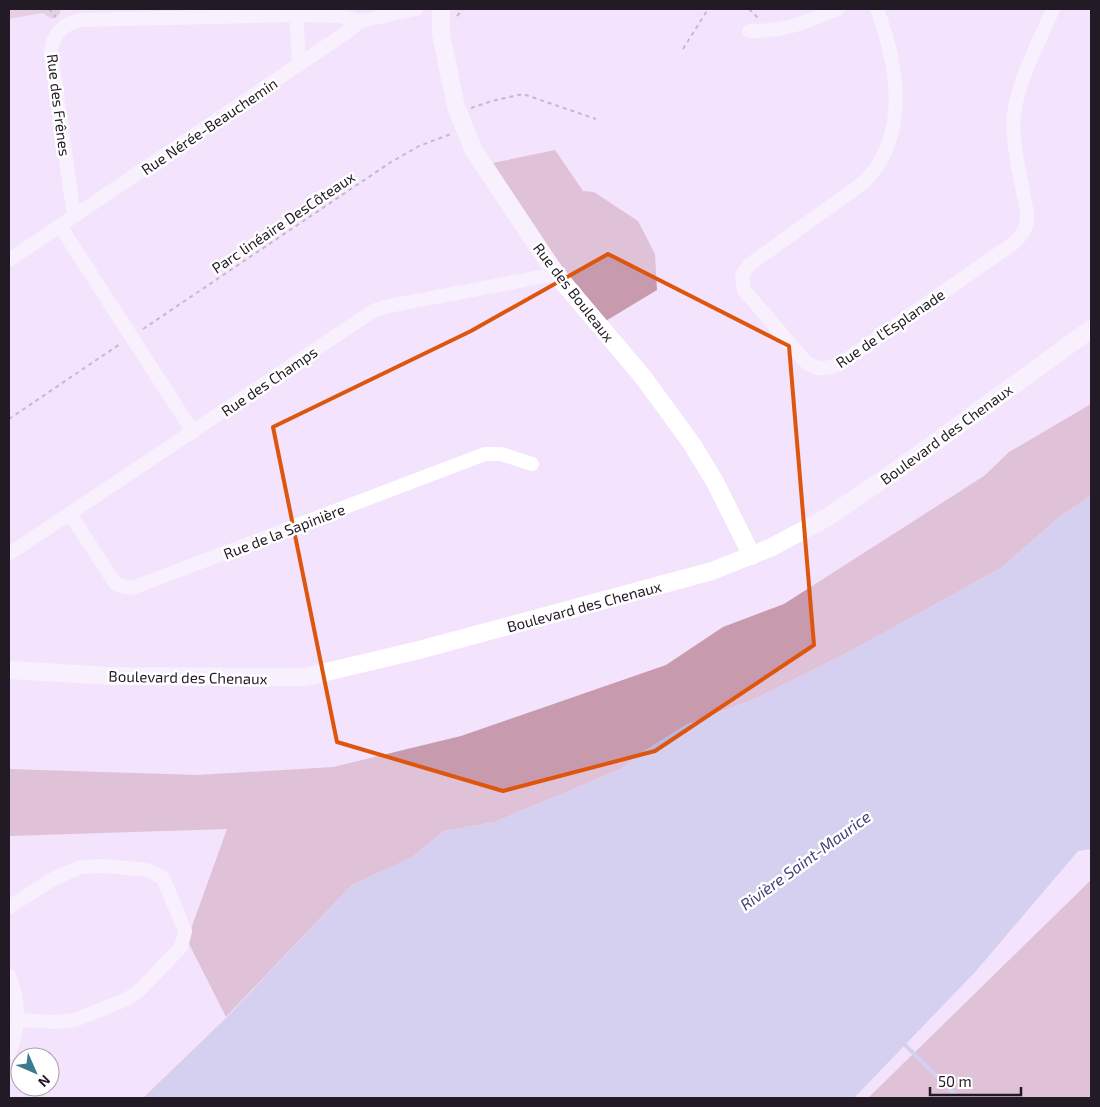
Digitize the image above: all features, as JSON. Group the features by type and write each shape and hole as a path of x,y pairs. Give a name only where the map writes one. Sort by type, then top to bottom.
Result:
{"street":[{"name":"Rue Nérée-Beauchemin","path":"9,260 299,65 361,21 416,9"},
{"name":"Rue des Bouleaux","path":"441,9 441,34 456,107 463,129 480,159 556,274 643,376 679,425 714,482 752,556"},
{"path":"749,31 770,32 786,29 838,9"},
{"name":"Rue de l'Esplanade","path":"877,9 893,62 896,96 893,130 883,158 875,172 863,183 749,265 742,275 744,290 806,362 817,368 830,368 844,361 1011,245 1023,234 1028,220 1015,145 1014,115 1019,92 1053,9"},
{"name":"Rue des Frênes","path":"74,216 51,52 53,41 64,27 81,20 296,12 361,21"},
{"path":"296,12 299,65"},
{"path":"60,226 193,432"},
{"name":"Rue des Champs","path":"9,554 379,308 556,274"},
{"name":"Boulevard des Chenaux","path":"9,670 218,678 312,676 688,578 752,556 800,533 852,501 1091,329"},
{"name":"Rue de la Sapinière","path":"70,514 115,583 132,588 485,454 502,454 532,464"},
{"path":"9,907 55,878 81,867 104,866 148,870 163,878 184,931 183,943 178,951 139,991 127,999 76,1020 56,1022 18,1020"},
{"path":"9,976 16,996 18,1020 9,1053"}],"path":[{"path":"455,20 464,9"},
{"path":"683,49 708,9"},
{"path":"463,129 475,124 471,108 523,94 596,119"},
{"name":"Parc linéaire DesCôteaux","path":"9,419 391,162 419,146 463,129"}],"highlighted area":[{"path":"608,254 789,346 814,645 655,751 503,791 337,742 273,427 471,331"}],"shaded area":[{"path":"9,9 60,9 60,14 53,19 42,13 9,19"},
{"path":"555,150 583,191 594,192 638,221 655,254 657,290 604,322 513,201 488,164"},
{"path":"1091,404 1091,495 1056,520 1001,568 851,651 757,698 686,725 637,756 621,769 495,822 444,831 411,858 352,885 226,1017 187,940 227,829 9,836 9,769 198,775 333,767 461,736 666,665 723,627 784,604 984,476 1009,452"},
{"path":"1091,880 1091,1098 868,1098"}],"water":[{"name":"Rivière Saint-Maurice","path":"1091,495 1091,849 1078,851 976,971 854,1098 143,1098 227,1017 352,885 411,858 444,831 495,822 621,769 637,756 686,725 757,698 851,651 1001,568 1056,520"}],"waterway":[{"path":"904,1044 959,1098"}]}
